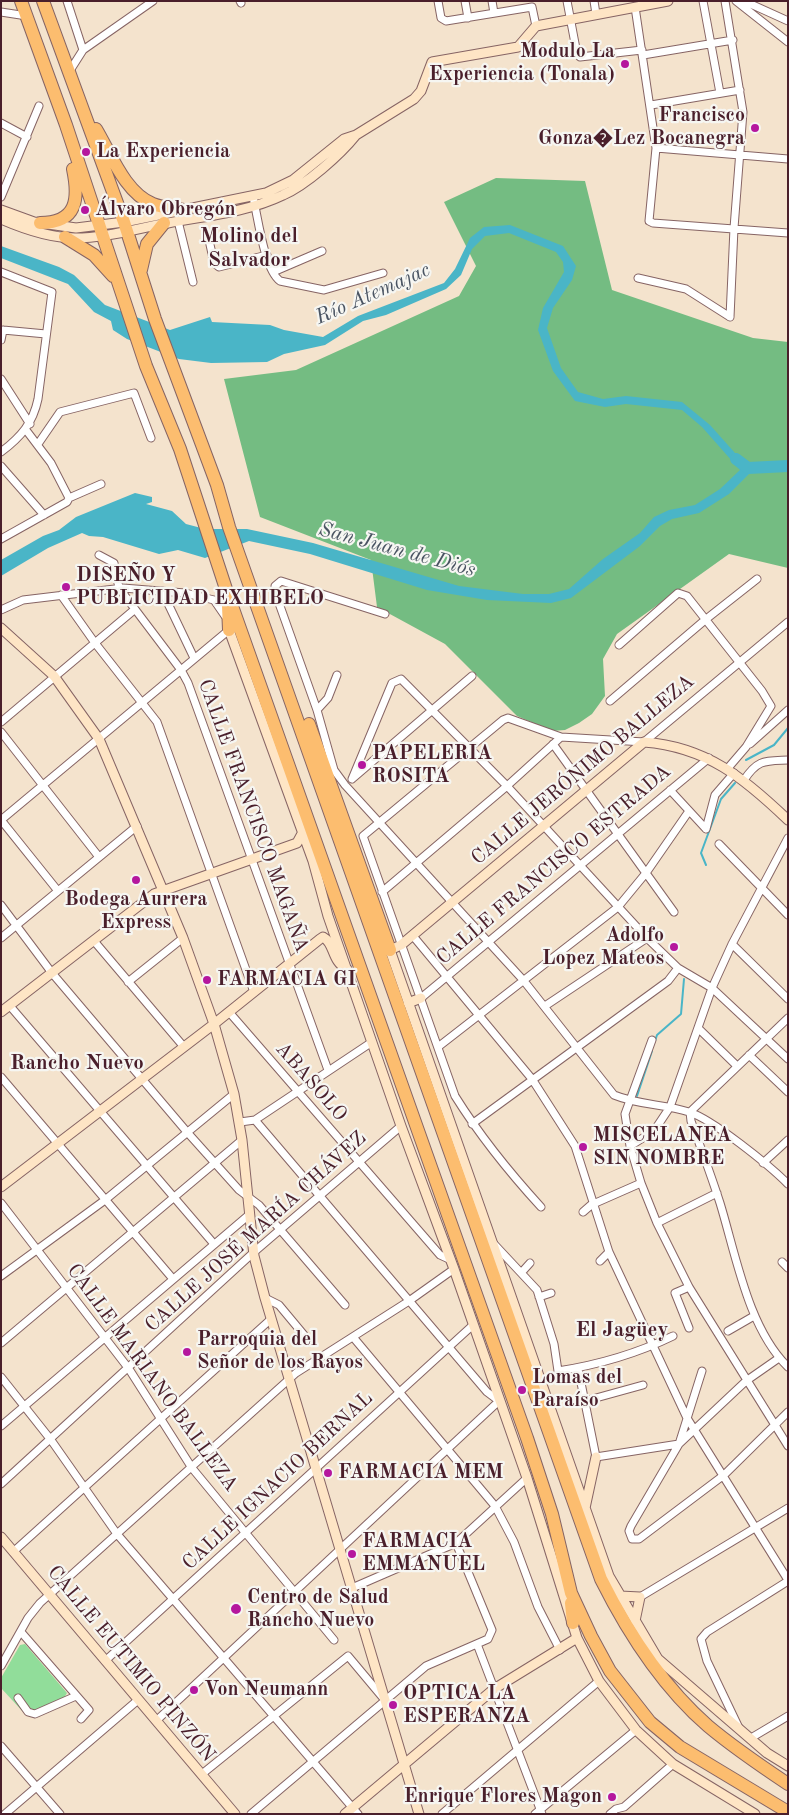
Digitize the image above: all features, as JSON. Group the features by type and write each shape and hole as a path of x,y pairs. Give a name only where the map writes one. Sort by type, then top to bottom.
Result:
{"highway":[{"path":"21,1 66,125 146,366 180,449 224,583 532,1454 552,1514 569,1588 573,1623"},
{"path":"43,1 126,226 155,319 217,485 229,527 589,1546 616,1609 637,1644 686,1704 730,1744 788,1784"},
{"path":"82,110 95,128 122,175 139,195 156,205 184,210"},
{"path":"40,223 53,222 65,216 77,199 66,125"},
{"path":"140,273 147,244 164,224"},
{"path":"65,237 94,255 120,287"},
{"path":"224,583 229,626"},
{"path":"272,645 305,714 396,948"},
{"path":"252,687 267,705 266,728"},
{"path":"556,1569 569,1588 591,1636 610,1671 650,1722 680,1747 753,1794 788,1812"},
{"path":"753,1794 777,1814"}],"street":[{"path":"67,1 83,50"},
{"path":"69,72 83,50 140,5 153,1"},
{"path":"438,1 442,20 532,8 536,26"},
{"path":"465,1 468,18"},
{"path":"492,1 494,13"},
{"path":"567,1 577,54 580,57 642,52 732,40"},
{"path":"594,1 596,14"},
{"path":"1,220 38,232 65,237 126,226 164,224 254,201 293,180 344,139 356,135 414,99 421,91 432,62 518,46 536,26 596,14 623,5 635,7 668,1"},
{"path":"703,1 720,93"},
{"path":"638,278 686,289 730,317 734,228 743,112 725,1"},
{"path":"736,1 788,42"},
{"path":"744,1 788,20"},
{"path":"635,7 656,148 649,221 653,223 788,233"},
{"path":"1,12 27,16"},
{"path":"651,105 740,90"},
{"path":"1,198 39,106"},
{"path":"1,123 27,137"},
{"path":"656,148 788,159"},
{"path":"126,226 184,210 254,201"},
{"path":"254,201 267,255 273,272 280,281 324,290 383,273"},
{"path":"1,210 40,223 100,230"},
{"path":"178,221 193,282"},
{"path":"209,240 214,263 219,267 267,255"},
{"path":"273,272 322,251"},
{"path":"1,272 52,292 38,399 28,427 1,452"},
{"path":"1,340 2,329 46,334"},
{"path":"1,380 56,471 69,498"},
{"path":"38,444 60,412 134,393 151,438"},
{"path":"1,466 44,515"},
{"path":"1,539 67,502 69,498 101,484"},
{"path":"99,555 114,563 119,588"},
{"path":"610,701 757,579"},
{"path":"385,614 282,581 275,586 275,592 317,710 334,770 345,785 524,981 614,1095 630,1101 670,1107 702,1116 788,1184"},
{"path":"1,610 23,600 119,588 185,593 218,602 252,687 303,832 328,916 401,1126 451,1260 527,1478 577,1638 600,1680 636,1730 673,1764 755,1814"},
{"name":"CALLE FRANCISCO MAGAÑA","path":"119,588 181,670 188,683 328,1070"},
{"path":"162,592 194,658"},
{"path":"619,645 678,593 687,596 762,691 771,706 714,795 706,829 670,790"},
{"path":"61,595 95,643 157,722 254,992"},
{"path":"1,722 134,610"},
{"name":"CALLE JERÓNIMO BALLEZA","path":"396,948 413,936 788,622"},
{"path":"58,891 1,820 181,670 229,626"},
{"path":"1,628 54,676 99,739 184,938 214,1024 234,1094 240,1122 254,1252 265,1298 419,1814"},
{"path":"317,710 328,698 336,675"},
{"path":"345,785 472,676"},
{"path":"352,780 392,682 400,679 508,786 647,938 678,968 712,988 788,1059"},
{"path":"746,747 788,710"},
{"path":"788,820 744,780 731,770 708,758 667,745 561,737 508,718 363,836 382,892 408,1003 609,1576 658,1659 751,1738 767,1754 788,1766"},
{"path":"1,732 99,857"},
{"path":"382,892 508,786 561,737"},
{"path":"553,744 674,912"},
{"path":"744,780 757,764 784,760 788,755"},
{"name":"CALLE FRANCISCO ESTRADA","path":"421,998 708,758"},
{"path":"438,1047 618,908 646,873 689,810"},
{"path":"1,938 137,826"},
{"path":"1,1012 154,894 296,843 303,832"},
{"path":"630,1146 654,1131 670,1107 712,988 732,944 788,838"},
{"path":"719,844 788,915"},
{"path":"1,904 52,973 187,1132 214,1163 248,1197 259,1205 345,1305"},
{"path":"413,936 532,1079 575,1146 610,1252 687,1418 788,1580 708,1632 702,1639 701,1644 707,1661 739,1729"},
{"path":"1,1187 214,1024 323,937 329,941 336,960 347,969"},
{"path":"128,982 184,938"},
{"path":"545,1006 647,938"},
{"path":"94,941 184,1047"},
{"path":"732,944 788,999"},
{"path":"396,948 421,998 455,1096 472,1124 541,1207"},
{"path":"472,1124 668,981 678,968"},
{"path":"408,1003 421,998"},
{"path":"10,1006 214,1244"},
{"name":"ABASOLO","path":"229,1012 443,1258 451,1260"},
{"path":"690,1112 788,1018"},
{"path":"698,1028 737,1066"},
{"path":"652,1040 625,1114 630,1146 641,1183 657,1224 689,1287 746,1382 788,1446"},
{"path":"240,1122 255,1120 372,1042"},
{"path":"749,1055 788,1092"},
{"path":"1,1077 172,1279"},
{"path":"1,1276 105,1200 234,1094"},
{"path":"690,1112 691,1121 716,1192 754,1316 779,1358 788,1367"},
{"path":"255,1120 487,1392 499,1401"},
{"name":"CALLE JOSÉ MARÍA CHÁVEZ","path":"1,1484 129,1369 254,1252 401,1126"},
{"path":"1,1343 242,1140"},
{"path":"763,1163 788,1140"},
{"path":"461,1152 461,1181"},
{"path":"583,1212 594,1203 641,1183"},
{"path":"657,1224 716,1192"},
{"name":"CALLE MARIANO BALLEZA","path":"1,1203 129,1369 192,1468 334,1640"},
{"path":"1,1426 250,1214"},
{"path":"490,1240 537,1290 554,1344 558,1371 578,1368 654,1345 673,1336"},
{"path":"600,1261 610,1252"},
{"path":"782,1262 788,1268"},
{"path":"521,1273 530,1263"},
{"path":"1,1666 34,1609 290,1379 454,1270"},
{"path":"689,1287 675,1293 689,1328"},
{"path":"539,1297 551,1293"},
{"path":"265,1298 279,1305 304,1335"},
{"path":"728,1331 754,1316"},
{"path":"13,1552 271,1319"},
{"name":"CALLE IGNACIO BERNAL","path":"105,1661 473,1325"},
{"path":"353,1337 495,1506 514,1542 538,1606 560,1650"},
{"path":"596,1457 679,1444 746,1382 779,1358"},
{"path":"578,1368 596,1457 585,1508"},
{"path":"702,1371 679,1444 631,1526 629,1531 632,1539 639,1539 724,1475 775,1427 788,1412"},
{"path":"1,1377 51,1440 117,1534 356,1811"},
{"path":"585,1401 643,1385"},
{"path":"156,1720 499,1401"},
{"path":"352,1588 456,1543 527,1478"},
{"path":"620,1596 640,1597 788,1508"},
{"name":"CALLE EUTIMIO PINZÓN","path":"1,1538 235,1814"},
{"path":"251,1814 426,1666 476,1644 491,1635 492,1630 456,1543"},
{"path":"635,1622 640,1597"},
{"path":"21,1632 88,1710 81,1719"},
{"path":"345,1814 356,1811 404,1764 494,1690 577,1638"},
{"path":"476,1644 518,1750 539,1812 636,1730"},
{"path":"202,1774 348,1656 385,1700"},
{"path":"442,1814 600,1680"},
{"path":"18,1698 28,1712 35,1714 76,1696"},
{"path":"5,1814 138,1700"},
{"path":"751,1738 788,1716"},
{"path":"1,1746 60,1814"},
{"path":"1,1759 7,1753"},
{"path":"610,1814 624,1806 673,1764"}],"green space":[{"path":"496,178 585,181 612,290 753,338 788,342 788,568 729,554 617,634 603,659 605,696 592,714 565,730 552,731 517,716 445,644 377,607 371,560 260,517 224,379 296,370 459,296 476,266 444,202"},
{"path":"25,1644 67,1693 64,1698 25,1714 1,1688 1,1678 20,1645"}],"water":[{"path":"510,225 563,246 576,266 572,280 553,308 547,328 561,368 578,392 603,399 626,396 682,402 710,425 735,453 750,463 750,473 729,494 699,513 672,519 660,526 640,546 571,598 551,603 487,600 427,590 310,554 249,541 205,558 178,550 159,554 103,537 89,536 82,533 48,548 1,576 1,560 43,536 59,530 76,517 135,493 152,497 152,502 146,504 172,511 186,524 205,529 247,529 313,543 459,586 523,594 549,594 569,589 603,559 640,533 654,517 669,510 695,505 720,489 740,470 702,427 682,410 626,404 605,407 575,401 553,371 538,330 543,308 564,272 563,262 556,252 509,233 485,236 472,249 461,275 446,289 386,315 363,321 325,345 284,354 267,362 211,363 179,359 127,339 113,330 111,321 94,312 68,284 1,258 1,246 59,267 74,275 105,305 170,330 210,317 212,322 270,325 284,330 323,337 358,316 444,283 455,269 470,238 484,227"}],"waterway":[{"name":"Río Atemajac","path":"736,459 748,468 788,466"},
{"path":"746,760 774,745 788,728"},
{"path":"706,865 701,853 721,799 735,783"},
{"path":"655,1041 657,1035 681,1014 684,979"},
{"path":"637,1096 652,1051"}],"place":[{"name":"Modulo La Experiencia (Tonala)","path":"625,64"},
{"name":"Francisco Gonza�Lez Bocanegra","path":"755,128"},
{"name":"La Experiencia","path":"86,152"},
{"name":"Álvaro Obregón","path":"85,210"},
{"name":"DISEÑO Y PUBLICIDAD EXHIBELO","path":"66,587"},
{"name":"PAPELERIA ROSITA","path":"362,765"},
{"name":"Bodega Aurrera Express","path":"136,880"},
{"name":"Adolfo Lopez Mateos","path":"674,947"},
{"name":"FARMACIA GI","path":"207,980"},
{"name":"MISCELANEA SIN NOMBRE","path":"583,1147"},
{"name":"Parroquia del Señor de los Rayos","path":"187,1352"},
{"name":"Lomas del Paraíso","path":"522,1390"},
{"name":"FARMACIA MEM","path":"328,1473"},
{"name":"FARMACIA EMMANUEL","path":"352,1554"},
{"name":"Centro de Salud Rancho Nuevo","path":"236,1609"},
{"name":"Von Neumann","path":"194,1690"},
{"name":"OPTICA LA ESPERANZA","path":"393,1705"},
{"name":"Enrique Flores Magon","path":"612,1797"}],"district":[{"name":"Molino del Salvador","path":"249,248"},
{"name":"Rancho Nuevo","path":"77,1063"},
{"name":"El Jagüey","path":"622,1330"}],"water label":[{"name":"San Juan de Diós","path":"397,550"}]}
